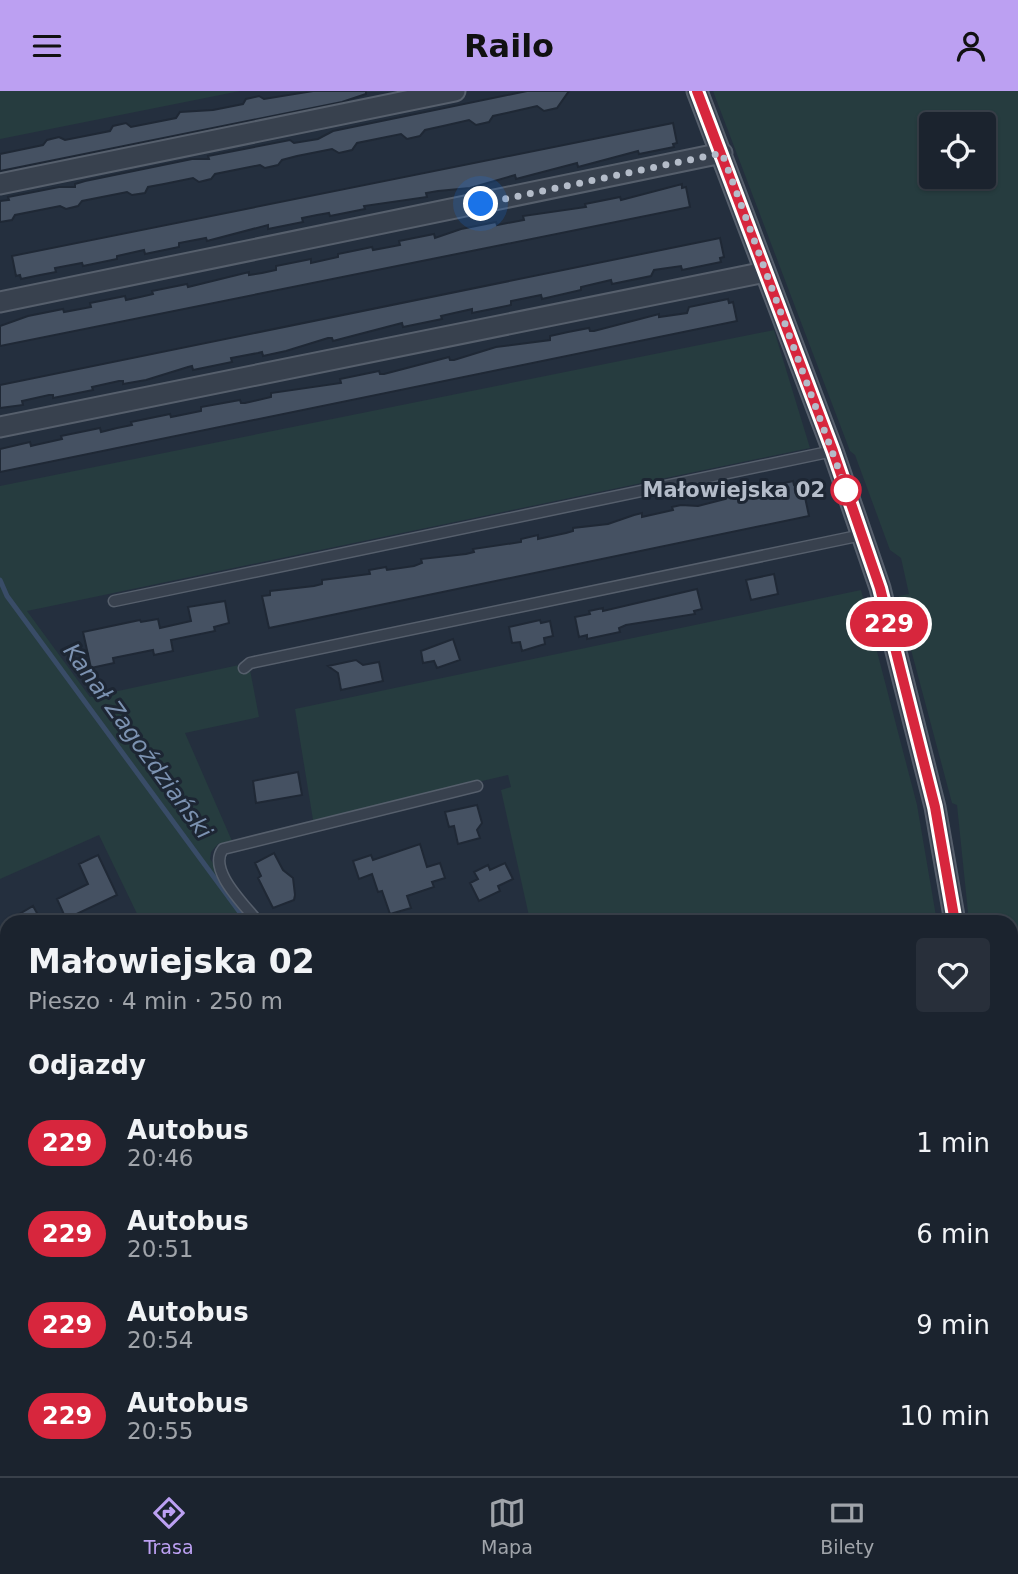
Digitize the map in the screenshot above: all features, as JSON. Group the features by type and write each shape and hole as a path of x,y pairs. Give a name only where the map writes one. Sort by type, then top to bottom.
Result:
{"street":[{"path":"0,184 455,91"},
{"path":"697,91 833,451 880,588 935,807 954,915"},
{"path":"0,302 722,153"},
{"path":"0,427 765,272"}],"lane":[{"path":"114,601 833,451"},
{"path":"244,668 250,663 862,535"},
{"path":"253,915 219,869 218,855 223,849 477,786"}],"green space":[{"path":"0,91 240,91 0,139"},
{"path":"713,91 1018,91 1018,915 968,915 957,805 952,803 898,601 899,596 909,594 901,558 890,550"},
{"path":"774,330 810,448 27,611 90,697 239,665 250,670 259,717 185,733 232,841 218,844 211,852 210,859 248,915 138,915 99,835 0,879 0,486"},
{"path":"861,590 917,805 936,915 529,915 501,790 511,787 508,775 313,820 295,709"}],"building":[{"path":"313,91 366,91 366,94 342,102 0,171 0,154 43,145 47,140 59,137 65,140 110,131 113,126 126,123 131,127 176,118 180,112 213,110 243,104 246,99 259,96 264,99"},
{"path":"527,91 569,91 557,108 544,111 537,106 493,116 489,122 476,125 469,120 425,130 420,136 407,139 401,134 357,143 352,150 339,153 332,149 297,156 265,168 260,165 215,174 211,179 199,182 193,178 148,187 145,193 132,195 127,192 82,201 78,206 66,209 60,206 15,215 12,220 0,222 0,201 9,200 8,197 59,187 75,187 75,184 85,181 192,159 209,159 208,156 290,140 294,143 318,139 333,131"},
{"path":"673,123 677,143 673,144 674,147 639,154 638,151 578,167 577,163 516,179 515,175 470,188 426,193 427,197 364,206 365,209 330,216 329,213 302,218 303,222 268,229 268,225 207,241 206,238 179,243 179,247 145,254 144,250 83,266 82,263 55,268 56,272 21,279 20,275 16,276 12,256"},
{"path":"682,184 682,188 686,187 690,207 0,346 0,326 28,316 91,307 90,303 125,296 126,300 153,294 152,291 187,284 188,287 249,272 249,275 262,273 276,270 276,266 311,259 311,263 372,247 373,250 400,245 399,241 434,234 435,238 461,229 524,220 523,216 586,207 585,204 620,197 621,200"},
{"path":"720,238 724,257 720,258 721,262 682,270 681,266 654,270 651,276 612,284 611,280 542,299 541,295 511,301 511,305 472,313 472,309 441,316 442,319 403,327 402,323 333,341 328,338 263,356 262,352 231,358 232,362 193,370 192,366 146,380 123,384 123,381 119,381 92,387 93,390 53,398 53,395 49,395 22,401 23,405 0,408 0,385"},
{"path":"728,299 729,303 733,302 737,321 0,472 0,449 30,442 31,446 62,439 61,436 100,428 101,432 132,425 131,422 201,411 201,407 240,400 245,403 271,397 271,393 341,383 340,379 379,371 384,374 449,357 454,360 496,347 550,340 550,336 568,332 589,328 594,331 659,314 659,317 687,313 689,307"},
{"path":"793,481 794,485 802,483 809,516 269,628 262,596 270,595 270,591 314,586 322,584 322,580 370,574 369,570 386,567 387,570 414,566 422,563 421,559 466,554 474,552 473,549 521,542 521,539 538,535 538,539 573,531 573,528 608,524 642,513 642,517 673,510 672,507 681,505 698,506 741,492 742,496 777,489 776,485"},
{"path":"774,574 778,594 751,600 746,580"},
{"path":"697,589 702,609 694,611 695,614 626,625 619,628 620,632 587,639 587,635 579,637 575,617 590,614 589,611 603,608 603,611"},
{"path":"225,601 229,623 214,627 215,631 171,640 173,651 154,655 153,650 113,658 114,663 91,668 83,632 158,619 160,628 191,621 188,607"},
{"path":"540,620 541,623 550,621 553,636 544,638 545,644 522,651 520,642 512,643 509,627"},
{"path":"453,639 460,660 437,668 434,661 423,663 421,651"},
{"path":"356,660 363,665 379,662 383,681 341,690 338,673 328,666"},
{"path":"298,772 302,795 256,803 253,781"},
{"path":"477,805 482,823 477,830 480,838 458,844 454,826 449,827 445,812"},
{"path":"420,844 427,867 440,863 445,878 432,882 434,887 407,896 411,908 390,914 382,891 378,892 372,874 359,879 353,861 371,855 373,860"},
{"path":"274,853 283,870 293,878 295,895 294,900 273,908 258,878 261,876 255,863"},
{"path":"98,855 117,895 74,915 64,915 57,899 88,884 79,864"},
{"path":"505,863 513,879 498,886 500,891 479,901 470,883 478,879 474,872 488,865 490,870"},
{"path":"33,906 38,915 18,915"}],"waterway":[{"name":"Kanał Zagoździański","path":"0,580 7,596 242,915"}],"bus line":[{"name":"229","path":"697,91 833,451 880,588 935,807 954,915"}],"place":[{"name":"Małowiejska 02","path":"846,490"}],"route":[{"path":"481,204 695,161 722,153 847,492 846,490"}]}
